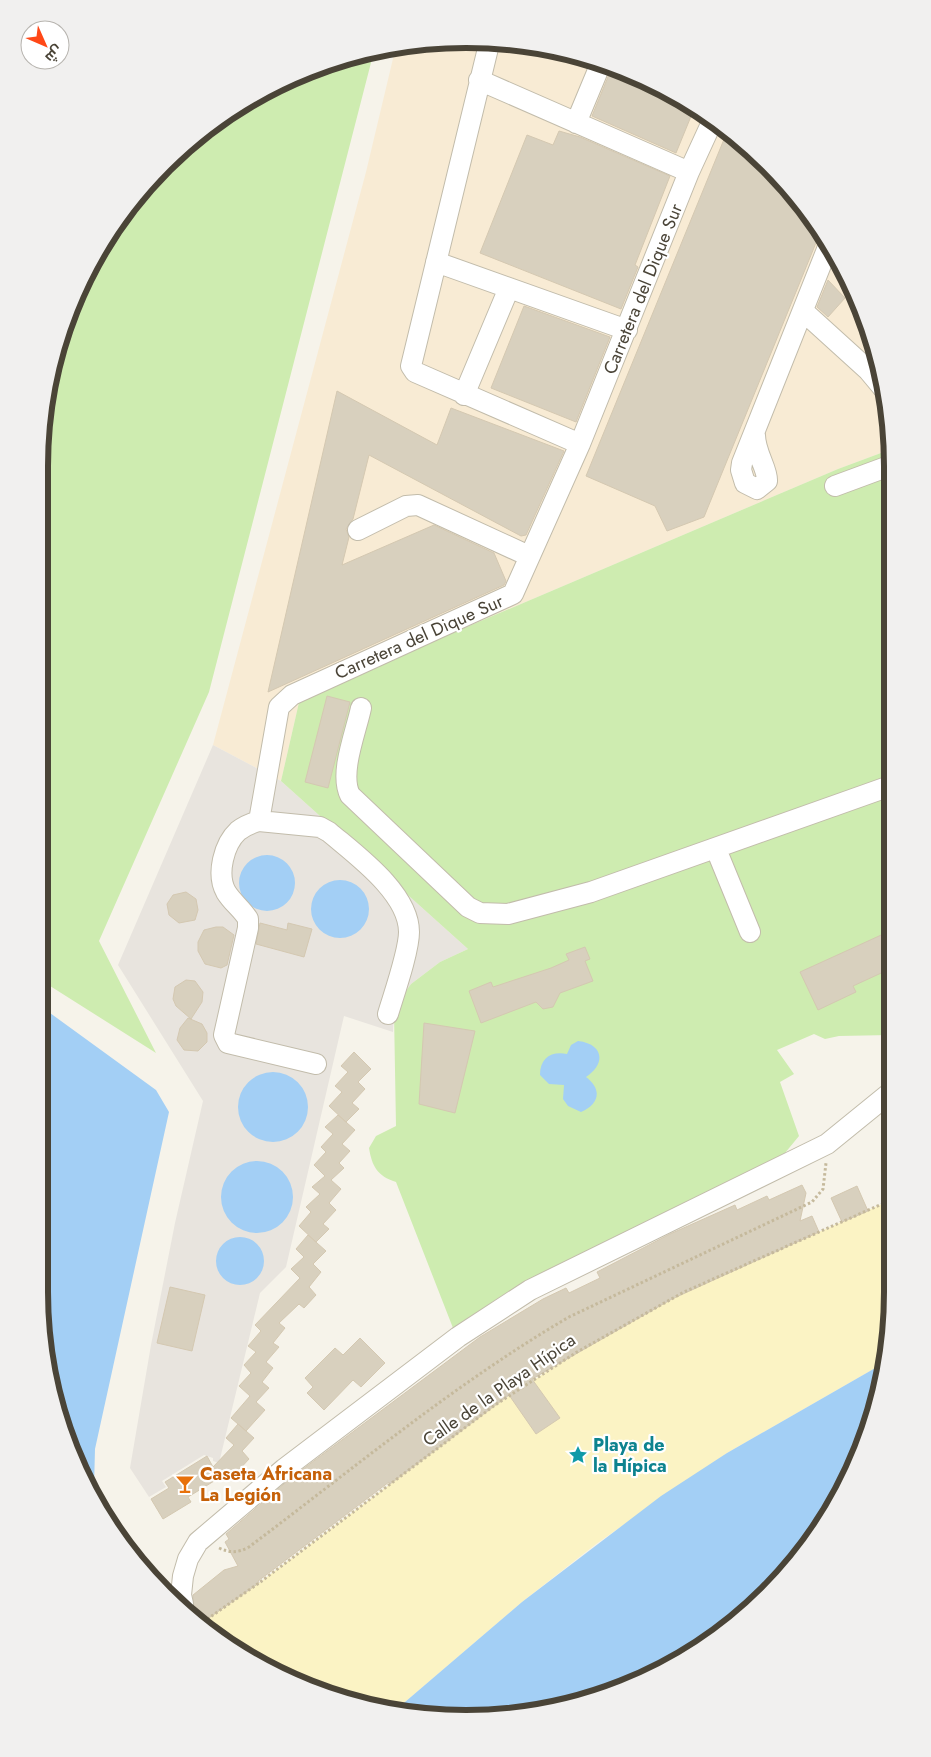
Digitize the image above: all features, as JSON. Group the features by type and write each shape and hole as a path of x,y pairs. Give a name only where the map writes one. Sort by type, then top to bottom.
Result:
{"lane":[{"path":"488,48 411,366 415,372 464,395 580,444"},
{"path":"576,123 597,69"},
{"path":"479,80 689,172"},
{"name":"Carretera del Dique Sur","path":"259,821 276,716 285,700 292,695 508,598 516,589 580,444 689,172 710,127"},
{"path":"755,434 826,254"},
{"path":"436,262 627,330"},
{"path":"464,395 509,288"},
{"path":"803,311 872,369"},
{"path":"835,486 884,468"},
{"path":"358,530 406,506 418,504 529,556"},
{"path":"361,708 346,772 345,786 350,795 455,896 480,913 508,914 591,892 884,788"},
{"path":"316,1064 228,1043 224,1038 248,919 226,892 222,880 222,866 226,851 238,831 259,821 320,827 329,832 380,876 393,890 406,917 410,934 388,1014"},
{"path":"716,849 750,932"},
{"path":"182,1598 183,1576 188,1559 198,1542 284,1469 458,1337 512,1300 546,1281 827,1144 884,1098"}],"path":[{"path":"207,1534 218,1548 228,1552 241,1552 470,1381 532,1339 570,1317 812,1202 822,1189 827,1144"},
{"name":"Calle de la Playa Hípica","path":"207,1619 259,1583 495,1405 577,1352 684,1292 884,1203"}],"shaded area":[{"path":"438,48 493,48 520,51 574,62 600,70 650,91 698,118 741,151 780,190 813,233 840,281 861,331 875,384 880,411 884,452 838,469 300,698 281,781 213,745 366,172 394,54"},
{"path":"213,745 281,781 468,949 440,962 411,984 394,1013 393,1032 344,1016 286,1267 260,1293 219,1463 213,1461 213,1458 204,1455 162,1481 166,1487 149,1497 130,1468 151,1345 175,1223 203,1101 118,965"}],"green space":[{"path":"372,59 209,692 99,941 156,1053 48,985 48,438 56,384 62,357 79,306 104,256 134,211 170,170 211,134 257,104 306,79"},
{"path":"884,452 884,1035 839,1036 825,1039 814,1034 777,1050 794,1074 780,1082 799,1136 785,1153 503,1295 453,1328 396,1182 384,1177 376,1170 369,1148 376,1136 396,1126 394,1013 401,998 411,984 440,962 468,949 281,781 300,698 838,469"}],"sand":[{"name":"Playa de la Hípica","path":"884,1203 883,1319 876,1368 727,1453 596,1544 522,1602 402,1704 357,1695 306,1678 256,1653 207,1619 259,1583 495,1405 577,1352 684,1292"}],"water":[{"path":"267,855 278,857 287,863 293,872 295,883 293,894 287,903 278,909 267,911 256,909 247,903 241,894 239,883 241,872 247,863 256,857"},
{"path":"340,880 351,882 364,893 369,909 367,920 356,933 340,938 329,936 316,925 311,909 313,898 324,885"},
{"path":"48,1012 156,1090 169,1112 95,1449 94,1482 79,1451 62,1400 51,1346 48,1319"},
{"path":"578,1041 593,1046 599,1055 597,1066 586,1077 595,1086 597,1096 592,1105 581,1112 568,1106 563,1099 564,1085 549,1084 540,1075 544,1060 551,1055 567,1054 571,1045"},
{"path":"273,1072 286,1075 298,1082 305,1094 308,1107 305,1120 298,1132 286,1139 273,1142 260,1139 248,1132 241,1120 238,1107 241,1094 248,1082 260,1075"},
{"path":"257,1161 277,1167 287,1177 293,1197 287,1217 277,1227 257,1233 237,1227 227,1217 221,1197 227,1177 237,1167"},
{"path":"235,1237 245,1237 257,1244 264,1256 264,1266 257,1278 245,1285 235,1285 227,1281 220,1274 216,1266 216,1256 220,1248 227,1241"},
{"path":"876,1368 869,1400 852,1451 813,1524 780,1567 761,1587 741,1606 698,1639 625,1678 574,1695 547,1701 493,1709 466,1710 402,1704 522,1602 661,1496 727,1453"}],"building":[{"path":"609,73 650,91 692,114 676,153 592,116"},
{"path":"559,131 580,137 670,176 635,265 638,267 621,309 480,253 527,135 553,145"},
{"path":"725,138 741,151 780,190 817,240 704,517 667,531 655,506 586,476"},
{"path":"828,280 845,298 828,317 817,307"},
{"path":"524,306 610,337 576,422 491,388"},
{"path":"337,391 437,445 451,408 564,451 526,535 521,536 369,455 353,519 346,529 349,537 342,565 434,525 494,553 506,581 504,585 268,692"},
{"path":"327,696 350,702 328,788 305,782"},
{"path":"186,892 196,899 198,910 195,920 179,923 169,915 167,904 173,895"},
{"path":"260,923 287,930 288,923 312,929 304,957 256,944"},
{"path":"223,927 234,935 227,965 221,968 205,964 198,951 198,942 204,930"},
{"path":"884,934 884,972 853,986 856,992 818,1010 800,972"},
{"path":"585,947 590,959 585,961 593,981 560,993 553,1007 543,1009 536,1002 481,1023 469,991 491,982 493,987 551,968 569,960 566,954"},
{"path":"186,980 195,981 203,992 202,1002 191,1019 176,1006 173,999 175,987"},
{"path":"188,1018 202,1024 207,1033 207,1042 198,1051 184,1050 177,1040 180,1028"},
{"path":"424,1023 475,1031 455,1113 419,1104"},
{"path":"354,1052 371,1069 358,1082 365,1089 352,1103 359,1109 346,1122 329,1106 342,1092 335,1086 348,1072 341,1066"},
{"path":"338,1115 355,1130 342,1144 350,1151 339,1163 344,1168 331,1180 341,1189 329,1203 336,1210 323,1224 329,1229 316,1242 299,1226 311,1212 306,1207 320,1194 312,1187 325,1176 314,1165 326,1152 321,1147 333,1134 325,1127"},
{"path":"802,1185 806,1193 800,1221 812,1216 819,1232 672,1299 532,1379 560,1418 536,1434 509,1395 390,1484 389,1482 258,1581 259,1583 207,1619 193,1608 193,1595 224,1570 238,1566 225,1542 229,1539 226,1534 291,1478 480,1337 543,1299 566,1288 569,1293 600,1278 597,1272 670,1234 735,1205 737,1210 767,1196 769,1200"},
{"path":"857,1186 868,1211 842,1222 831,1198"},
{"path":"308,1235 326,1251 313,1264 321,1272 309,1287 316,1295 304,1308 299,1304 279,1323 285,1328 273,1343 279,1347 266,1362 273,1368 262,1382 269,1388 256,1402 265,1410 246,1431 231,1418 250,1396 239,1386 251,1373 244,1365 256,1352 248,1346 261,1331 255,1325 300,1278 291,1269 304,1257 296,1249"},
{"path":"170,1287 205,1295 192,1351 157,1343"},
{"path":"360,1338 385,1363 361,1387 353,1380 324,1410 307,1393 313,1387 305,1378 335,1348 343,1355"},
{"path":"238,1424 254,1438 242,1451 249,1459 236,1473 232,1470 188,1497 191,1502 163,1519 151,1499 169,1488 165,1482 207,1456 213,1467 234,1445 226,1438"}],"place":[{"name":"Playa de la Hípica","path":"578,1455"},
{"name":"Caseta Africana La Legión","path":"185,1484"}]}
